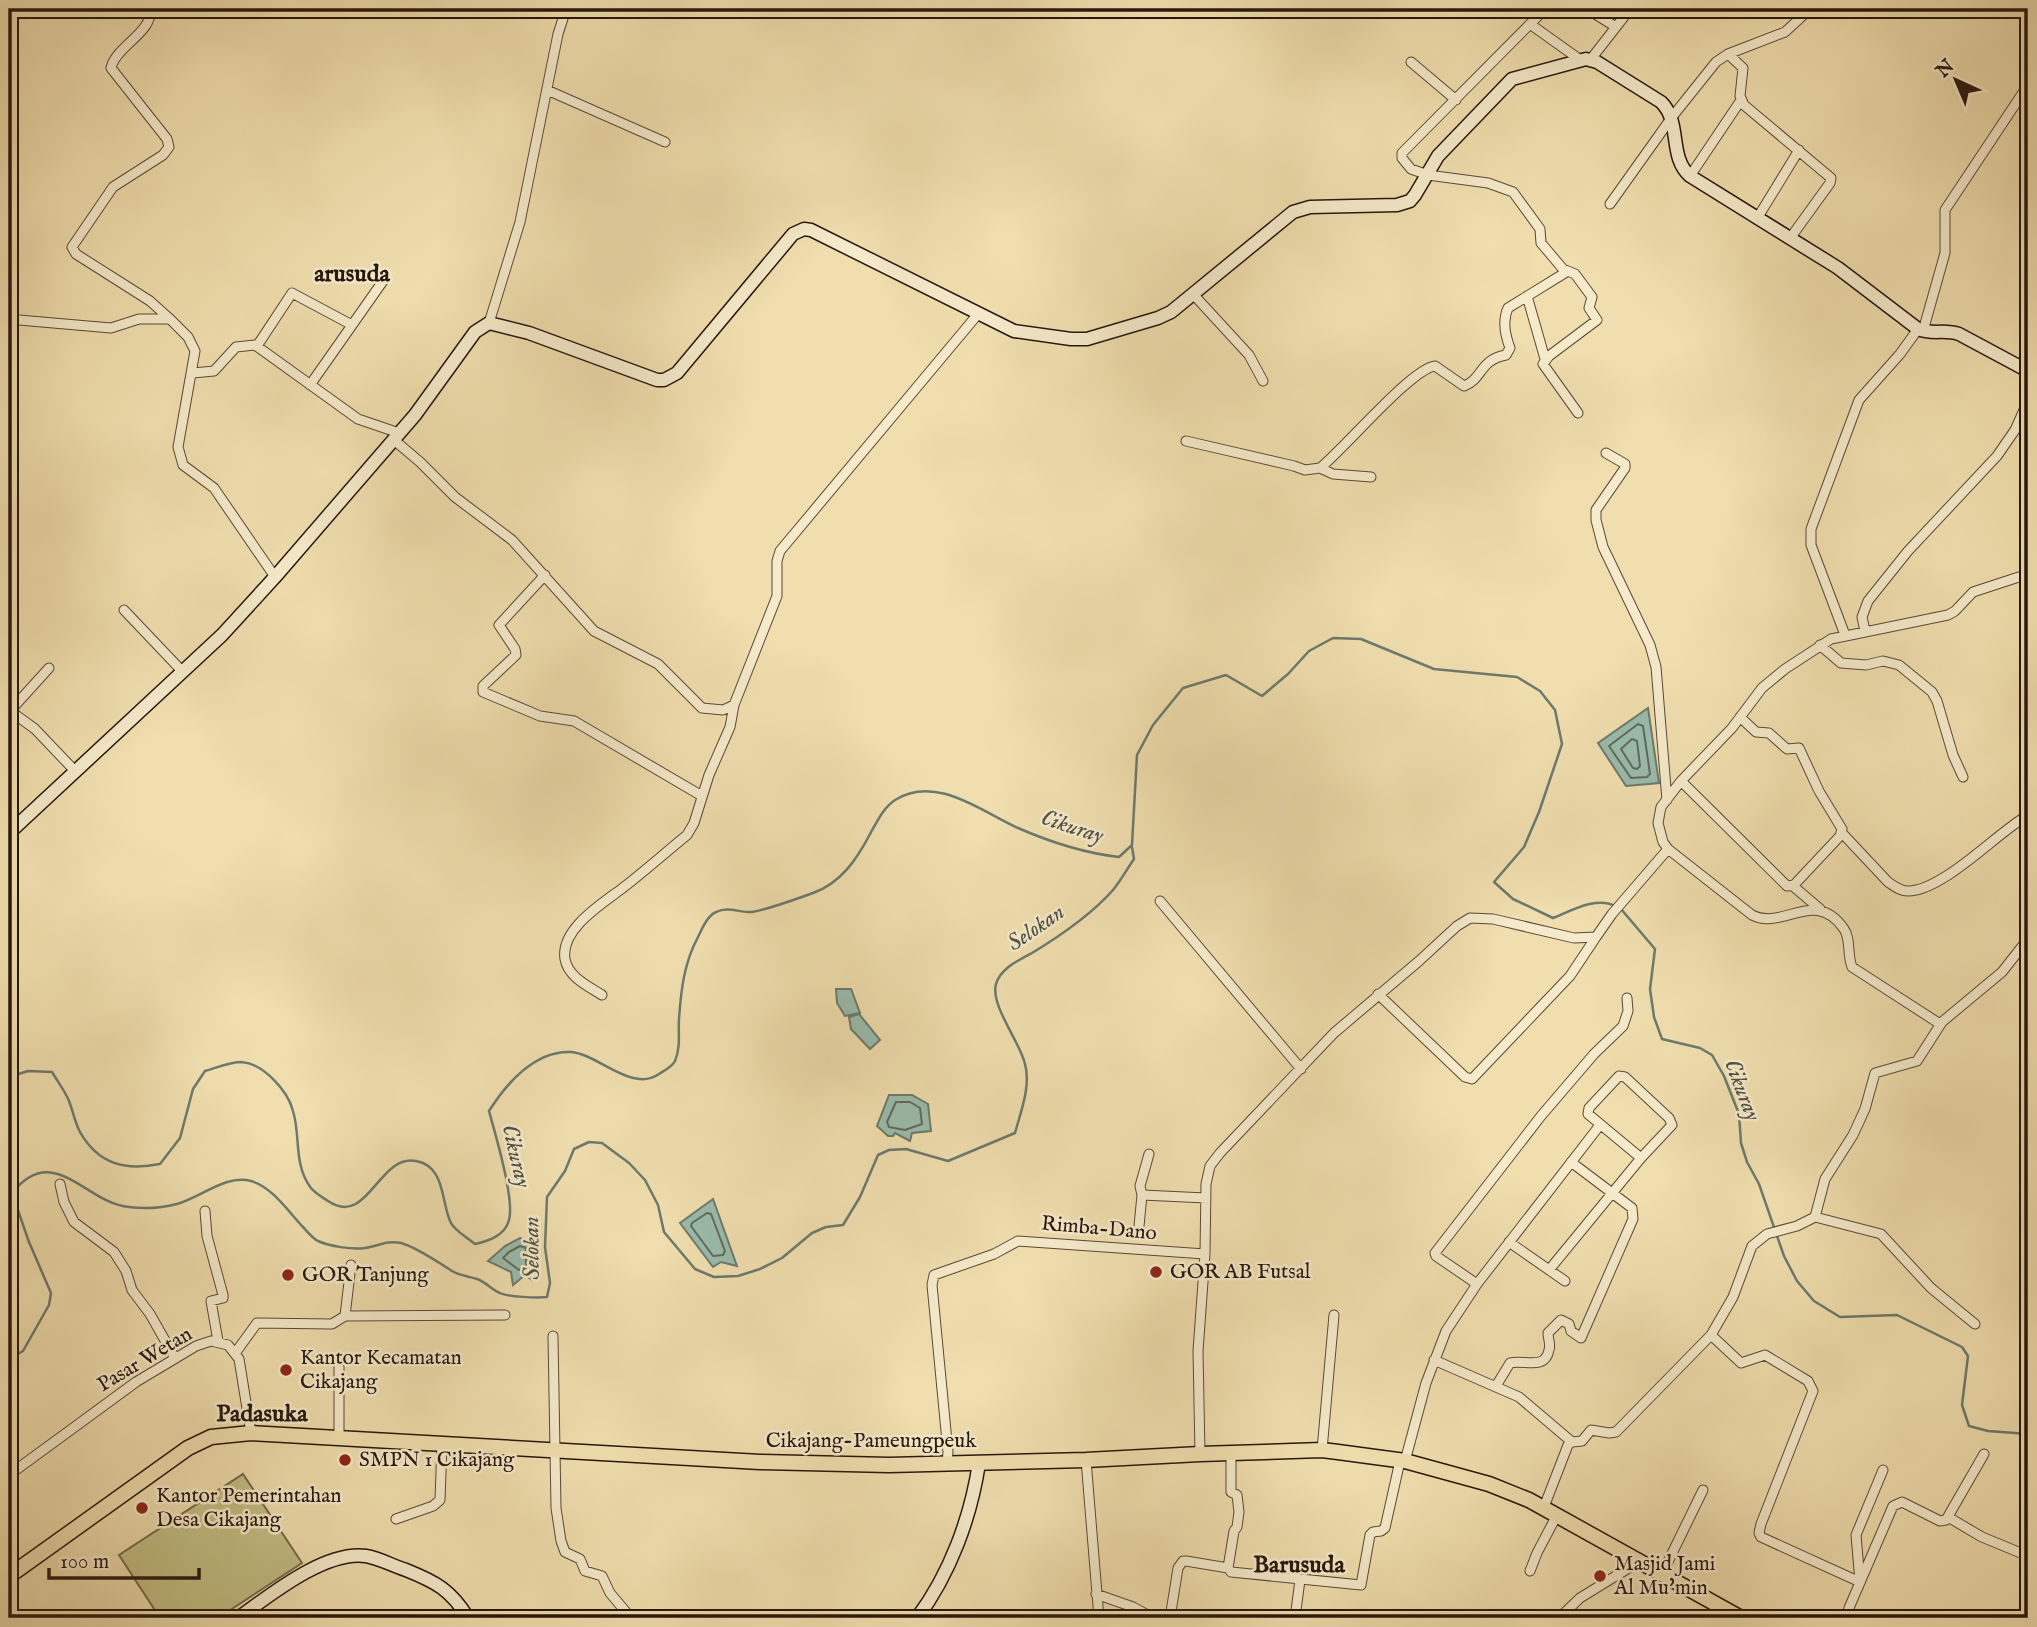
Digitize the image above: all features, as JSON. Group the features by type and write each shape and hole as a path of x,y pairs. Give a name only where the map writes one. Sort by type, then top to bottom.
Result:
{"main road":[{"name":"Cikajang-Pameungpeuk","path":"9,1576 188,1448 212,1437 251,1433 760,1462 889,1465 1322,1450 1402,1461 1489,1484 1551,1511 1741,1618"}],"street":[{"path":"149,9 151,14 148,23 113,60 111,68 170,145 163,155 120,181 110,191 72,247 76,254 150,301 193,344 193,373 178,447 181,461 214,488 275,578"},
{"path":"9,833 222,635 275,578 415,415 475,332 489,323 520,222 566,9"},
{"path":"1545,9 1402,153 1402,158 1411,169 1428,175 1491,183 1513,192 1540,229 1541,243 1563,269 1575,274 1592,297 1589,308 1597,320 1545,359"},
{"path":"1587,9 1616,27"},
{"path":"489,323 529,333 657,380 664,380 677,373 793,234 804,229 811,230 1007,328 1071,339 1087,338 1164,316 1293,212 1310,207 1403,204 1415,195 1438,156 1512,79 1585,59 1630,9"},
{"path":"1610,204 1711,67 1728,54 1780,34 1810,9"},
{"path":"1531,24 1585,59 1661,102 1672,117 1678,158 1690,176 1838,268 1920,330 1959,334 2028,371"},
{"path":"1690,176 1741,100 1743,68 1728,54"},
{"path":"1410,62 1456,100"},
{"path":"1845,635 1811,544 1811,529 1859,400 1920,330 1945,253 1945,210 2028,85"},
{"path":"547,90 665,142"},
{"path":"1741,100 1747,108 1830,175 1831,180 1791,237"},
{"path":"1758,217 1799,150"},
{"path":"1320,468 1424,370 1435,366 1464,386 1471,383 1490,360 1506,355 1510,348 1504,329 1504,317 1508,308 1568,271"},
{"path":"310,385 383,281"},
{"path":"257,346 292,293 352,325"},
{"path":"1193,294 1249,355 1264,381"},
{"path":"1527,296 1545,359 1543,364 1578,413"},
{"path":"602,995 576,978 569,969 565,959 568,940 593,910 687,835 694,823 709,775 730,727 734,705 779,590 777,561 780,551 978,314"},
{"path":"9,316 16,320 110,328 139,319 170,319"},
{"path":"193,373 214,371 238,346 257,346 358,419 396,436 455,497 507,536 594,631 658,664 702,708 723,710 734,705"},
{"path":"1865,631 1862,617 1868,601 1908,551 1997,456 2015,430 2028,401"},
{"path":"1186,441 1305,470 1320,468 1333,474 1371,477"},
{"path":"1606,453 1625,464 1625,468 1596,510 1596,520 1603,547 1650,645 1656,667 1667,800"},
{"path":"1821,911 1812,909 1768,918 1757,917 1668,849 1663,842 1657,819 1667,800 1762,688 1784,669 1820,645 1845,635 1948,615 1973,592 2028,574"},
{"path":"545,575 499,625 516,655 484,686 482,692 540,716 574,721 702,796"},
{"path":"124,610 182,671"},
{"path":"1820,645 1841,663 1866,665 1883,661 1899,665 1932,692 1962,777"},
{"path":"49,668 10,710 35,729 75,771"},
{"path":"1740,717 1756,732 1769,733 1787,749 1799,748 1821,794 1842,829 1842,834 1897,888 1909,891 1937,880 2026,815"},
{"path":"1681,781 1787,886 1793,886 1845,931 1852,967 1940,1024"},
{"path":"2026,815 2022,822 2028,832"},
{"path":"1793,886 1842,834"},
{"path":"1378,994 1465,1077 1472,1079 1570,976 1612,914 1668,849"},
{"path":"1160,901 1301,1069"},
{"path":"1200,1454 1198,1351 1205,1254 1206,1184 1210,1166 1247,1122 1334,1032 1457,926 1470,918 1493,919 1574,937 1596,937"},
{"path":"1815,1217 1825,1179 1853,1135 1865,1110 1875,1073 1917,1061 1940,1024 2002,972 2028,939"},
{"path":"1477,1284 1435,1253 1541,1116 1594,1054 1623,1026 1628,1011 1627,998"},
{"path":"1549,1269 1641,1158 1670,1129 1672,1122 1625,1077 1616,1078 1589,1108 1589,1117 1641,1158"},
{"path":"1170,1618 1178,1568 1182,1562 1228,1568 1231,1572 1361,1585 1370,1535 1385,1528 1402,1461 1446,1331 1477,1284 1600,1125"},
{"path":"1139,1226 1142,1195 1140,1186 1149,1154"},
{"path":"1496,1387 1510,1363 1542,1362 1550,1349 1548,1333 1561,1320 1569,1324 1571,1331 1581,1338 1633,1219 1632,1208 1571,1162"},
{"path":"60,1184 64,1202 74,1222 114,1252 126,1270 132,1290 150,1314 175,1358"},
{"path":"1142,1195 1206,1198"},
{"path":"205,1211 207,1237 223,1295 223,1298 211,1301 218,1341"},
{"path":"1530,1571 1551,1511 1565,1449 1572,1442 1581,1441 1591,1430 1612,1434 1616,1432 1711,1335 1733,1297 1752,1246 1767,1234 1797,1226 1815,1217 1881,1234 1930,1288 1975,1324"},
{"name":"Rimba-Dano","path":"947,1464 932,1284 934,1275 994,1254 1018,1241 1205,1254"},
{"path":"1509,1242 1565,1281"},
{"path":"345,1316 351,1265"},
{"path":"251,1433 236,1352 257,1323 331,1324 345,1316 505,1315"},
{"path":"1322,1450 1334,1315"},
{"path":"1711,1335 1738,1362 1744,1364 1765,1354 1808,1381 1813,1391 1760,1524 1761,1537 1860,1582"},
{"path":"553,1336 556,1508 561,1541 565,1552 580,1559 585,1571 602,1576 610,1593 631,1618"},
{"name":"Pasar Wetan","path":"9,1475 127,1388 196,1346 218,1341 236,1352"},
{"path":"1434,1360 1526,1401 1572,1442"},
{"path":"339,1367 339,1437"},
{"path":"396,1519 433,1506 440,1500 442,1444"},
{"path":"1228,1568 1239,1511 1237,1495 1231,1492 1231,1453"},
{"path":"1846,1618 1896,1504 1902,1502 1940,1521 1948,1517 1983,1454"},
{"path":"1086,1460 1099,1618"},
{"path":"917,1618 956,1551 979,1462"},
{"path":"1860,1582 1856,1535 1882,1470"},
{"path":"1662,1574 1703,1490"},
{"path":"1948,1517 1982,1536 2028,1556"},
{"path":"238,1618 290,1580 350,1556 366,1556 433,1580 459,1604 468,1618"},
{"path":"1559,1618 1580,1598 1640,1561"},
{"path":"1295,1618 1300,1580"},
{"path":"1096,1594 1133,1606 1153,1618"}],"shaded area":[{"path":"243,1474 302,1563 218,1618 160,1618 119,1555"}],"water":[{"path":"1648,708 1659,783 1626,786 1598,743"},
{"path":"836,989 851,989 860,1013 845,1016 837,1003"},
{"path":"859,1014 880,1040 870,1049 851,1029 849,1017"},
{"path":"889,1095 912,1095 928,1104 931,1131 912,1133 910,1141 895,1133 888,1136 877,1126"},
{"path":"713,1199 737,1266 721,1262 713,1267 680,1223"},
{"path":"520,1238 536,1244 532,1280 525,1275 513,1285 511,1272 488,1261 505,1246"}],"waterway":[{"name":"Cikuray","path":"9,1077 28,1071 52,1072 67,1097 80,1132 95,1151 114,1163 147,1166 160,1164 180,1138 193,1089 205,1071 241,1062 258,1067 273,1079 290,1103 302,1170 305,1179 317,1193 342,1207 353,1205 392,1168 403,1162 416,1161 426,1164 438,1178 453,1226 475,1244 485,1241 504,1230 510,1210 504,1166 489,1111 523,1071 545,1057 558,1053 581,1054 638,1079 649,1079 670,1067 678,1050 686,967 701,930 713,914 721,910 752,912 823,889 840,877 854,861 887,807 911,793 942,793 974,805 1042,838 1080,850 1119,857 1132,845 1137,755 1153,725 1183,688 1226,675 1262,696 1309,651 1333,638 1361,639 1434,669 1517,677 1540,691 1555,710 1562,744 1524,847 1494,882 1513,899 1553,918 1592,904 1608,903 1615,906"},
{"name":"Selokan","path":"9,1359 23,1351 49,1305 51,1293 12,1193 27,1179 42,1173 70,1179 113,1203 141,1208 177,1204 232,1181 251,1181 273,1194 318,1241 354,1248 401,1243 420,1251 455,1273 480,1280 500,1293 547,1297 550,1283 545,1247 547,1197 565,1171 574,1149 589,1142 602,1143 629,1163 645,1180 658,1205 664,1232 695,1269 714,1277 738,1276 760,1269 782,1258 812,1233 826,1227 843,1225 860,1197 878,1155 889,1150 906,1149 948,1161 1015,1133 1027,1072 1022,1055 997,1002 995,993 998,978 1011,965 1064,932 1104,899 1134,859 1132,847"},
{"name":"Cikuray","path":"1621,909 1655,949 1650,989 1654,1017 1662,1039 1700,1048 1712,1055 1724,1076 1739,1114 1741,1143 1747,1162 1759,1184 1784,1256 1797,1281 1814,1301 1840,1317 1897,1315 1962,1347 1968,1356 1962,1405 1969,1426 1988,1431 2028,1434"}],"place":[{"name":"GOR AB Futsal","path":"1156,1272"},
{"name":"GOR Tanjung","path":"288,1275"},
{"name":"Kantor Kecamatan Cikajang","path":"286,1370"},
{"name":"SMPN 1 Cikajang","path":"345,1460"},
{"name":"Kantor Pemerintahan Desa Cikajang","path":"142,1508"},
{"name":"Masjid Jami Al Mu'min","path":"1600,1576"}],"district":[{"name":"arusuda","path":"352,274"},
{"name":"Padasuka","path":"262,1414"},
{"name":"Barusuda","path":"1299,1565"}]}
